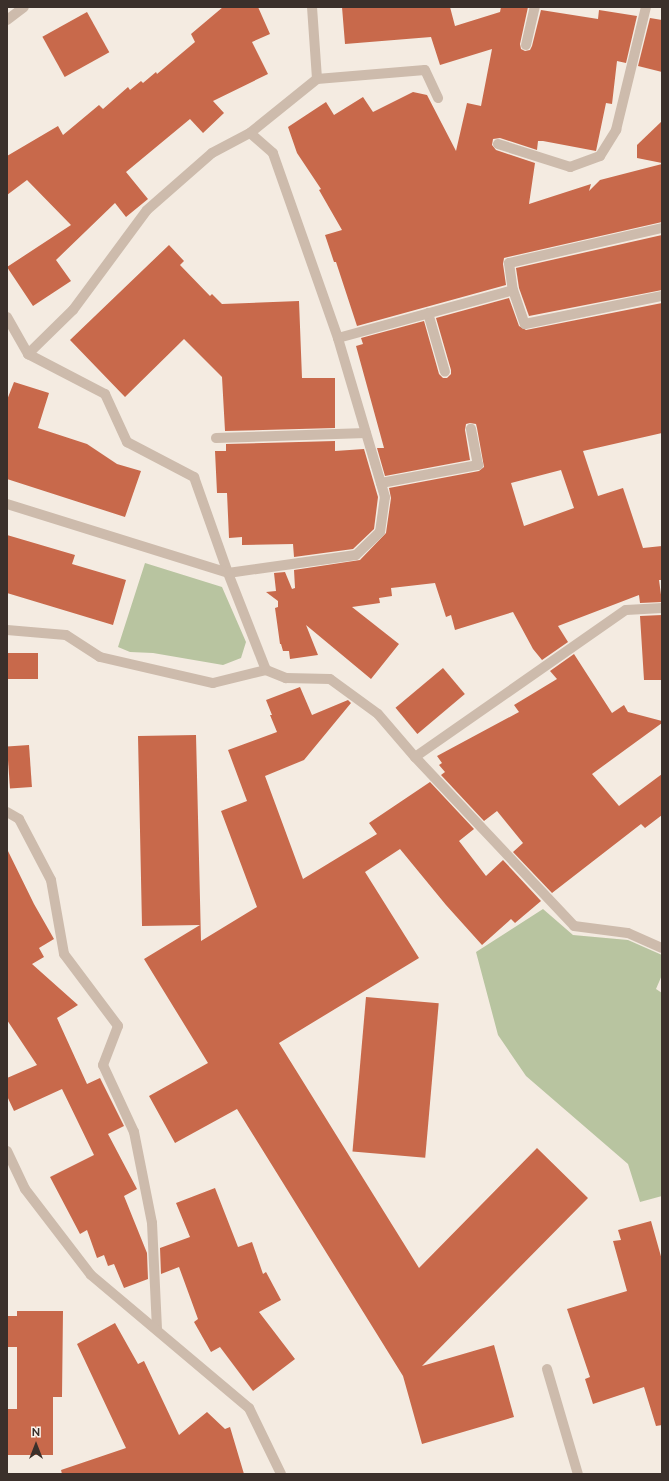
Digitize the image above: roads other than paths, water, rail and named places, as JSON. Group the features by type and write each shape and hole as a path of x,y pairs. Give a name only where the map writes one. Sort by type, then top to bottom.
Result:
{"street":[{"path":"7,20 24,7"},
{"path":"312,7 317,79"},
{"path":"526,45 535,7"},
{"path":"498,144 570,167 600,156 616,130 646,7"},
{"path":"28,354 73,310 148,210 212,153 250,133 317,79 425,70 438,98"},
{"path":"7,504 228,573 356,555 380,532 385,497 338,338 273,153 250,133"},
{"path":"662,228 509,263 512,290 525,324 662,296"},
{"path":"338,338 512,290"},
{"path":"428,313 445,372"},
{"path":"7,317 28,354 105,394 127,442 194,477 228,573 266,670"},
{"path":"381,483 478,464 471,429"},
{"path":"216,438 366,433"},
{"path":"415,757 626,610 662,608"},
{"path":"7,630 66,635 100,658 212,684 266,670 286,678 330,679 378,714 415,757 574,926 628,932 662,948"},
{"path":"7,812 18,819 51,880 64,954 118,1026 103,1065 134,1132 152,1223 157,1330"},
{"path":"7,1151 25,1189 91,1275 249,1408 281,1474"},
{"path":"547,1370 578,1474"}]}
